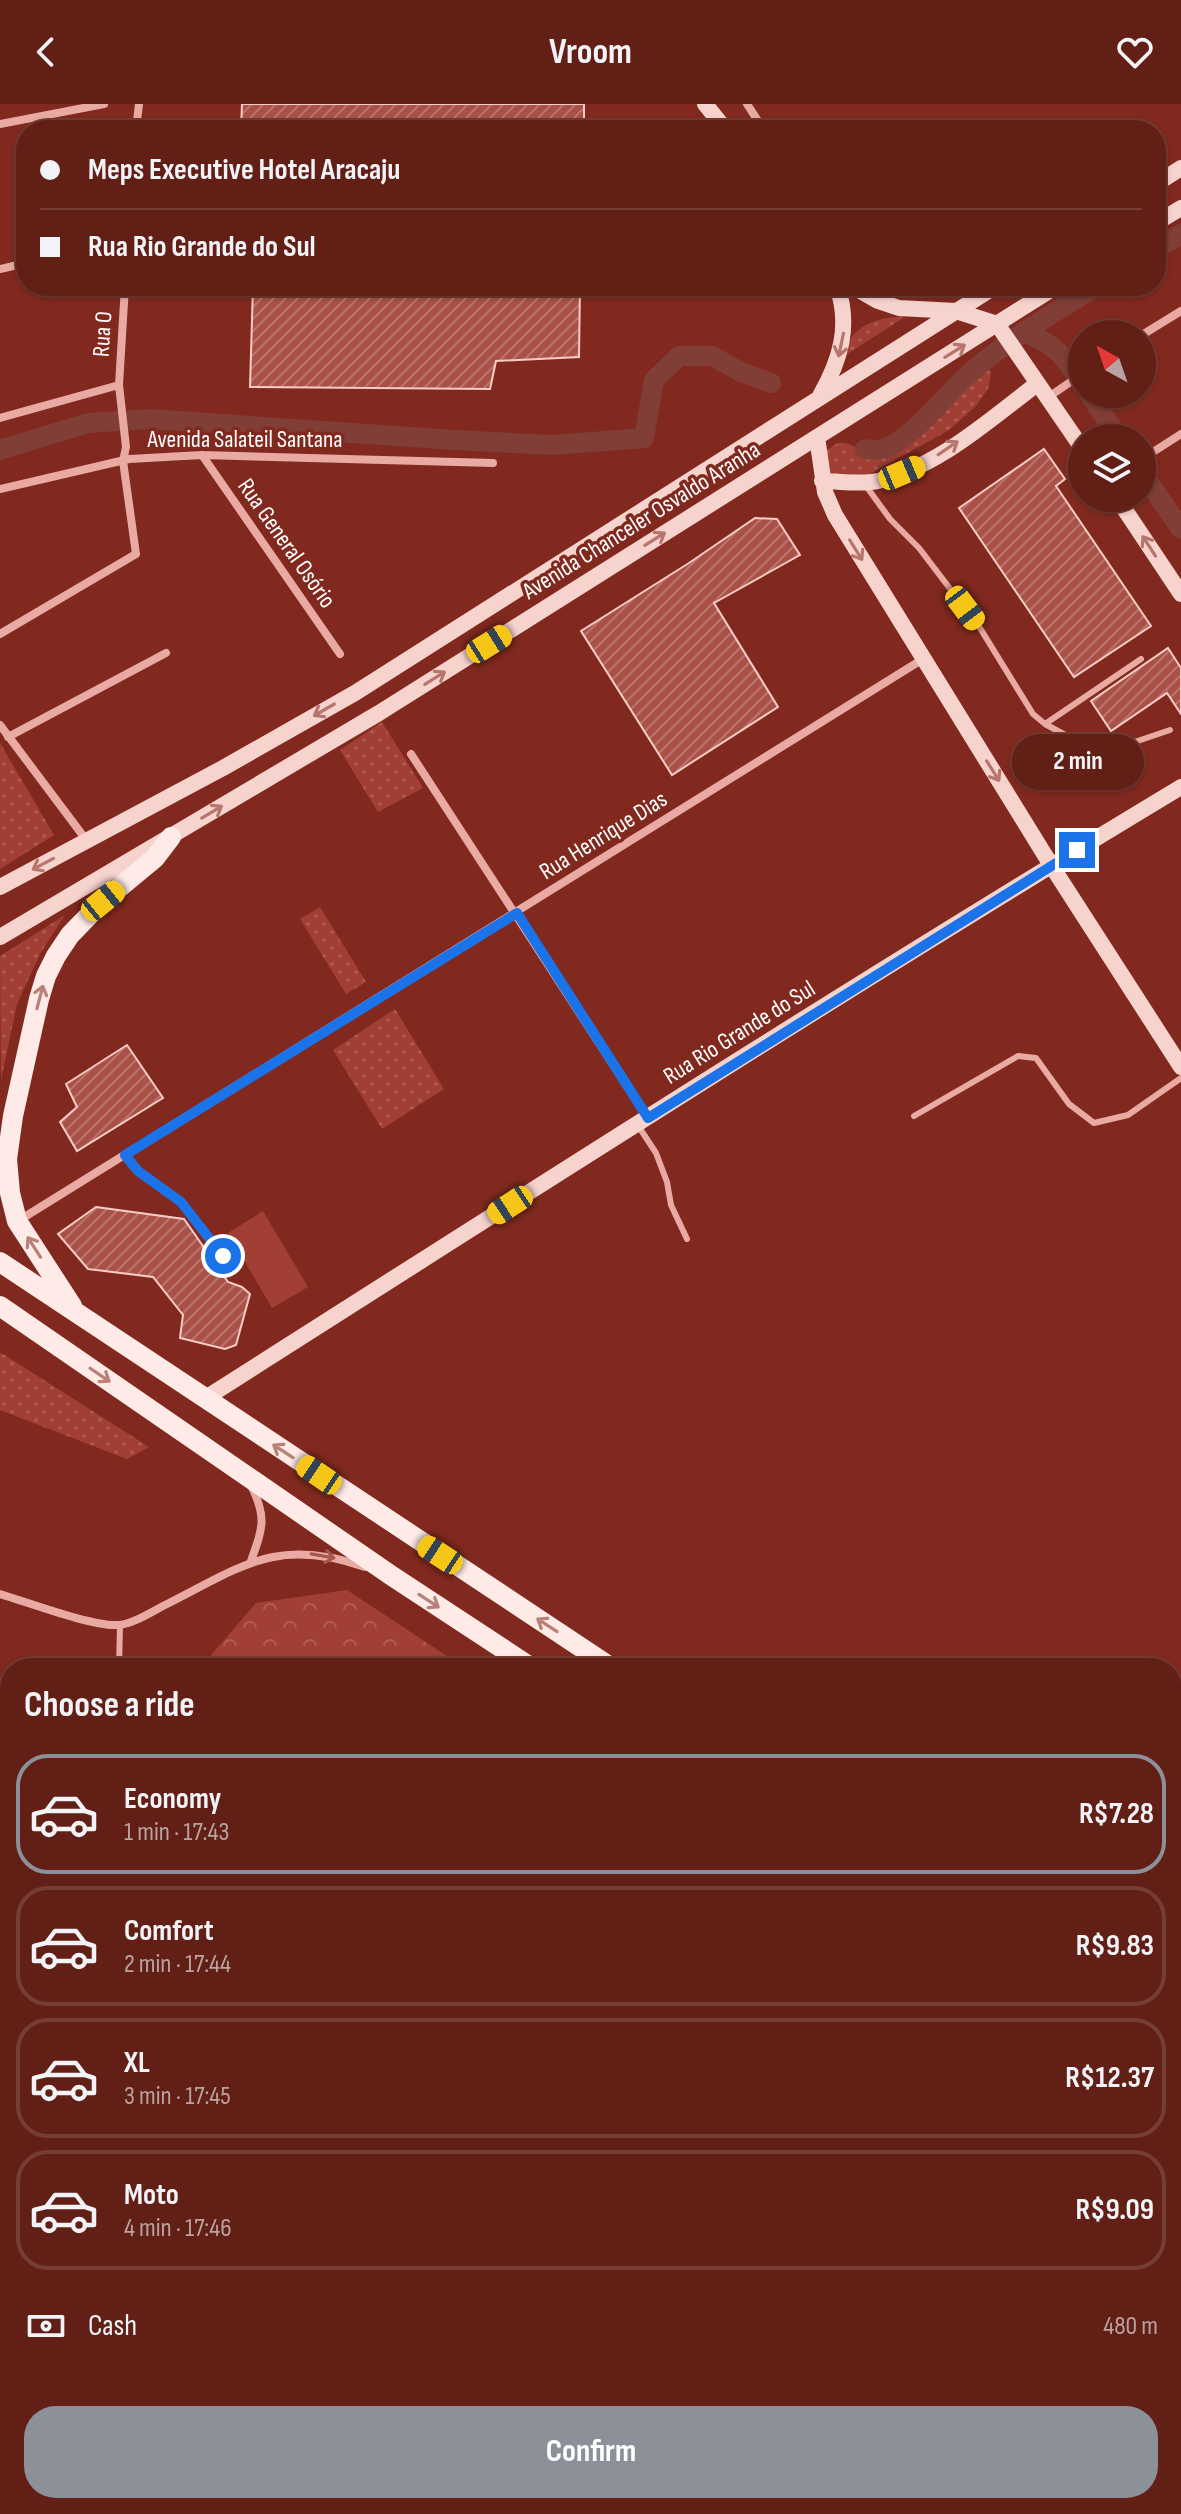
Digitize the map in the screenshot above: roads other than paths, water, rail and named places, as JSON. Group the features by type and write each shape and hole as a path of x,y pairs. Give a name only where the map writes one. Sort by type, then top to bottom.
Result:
{"main road":[{"path":"76,1313 17,1221 10,1193 7,1159 13,1116 46,976 70,935 103,901 155,858 171,837"},
{"path":"0,1262 597,1658"},
{"path":"0,1306 392,1576 517,1658"},
{"path":"0,1320 35,1331"}],"street":[{"path":"21,120 104,104"},
{"path":"705,104 718,120"},
{"name":"Rua O","path":"123,461 126,447 119,385 124,296"},
{"path":"817,401 832,375 843,340 840,296"},
{"path":"869,296 899,308 956,311 1000,329 1068,428"},
{"name":"Avenida Chanceler Osvaldo Aranha","path":"0,887 223,768 355,693 980,296"},
{"name":"Avenida Chanceler Osvaldo Aranha","path":"0,937 379,713 817,437 1000,329 1044,296"},
{"path":"1156,326 1181,311"},
{"path":"822,481 879,481 922,464 1042,392 1068,381"},
{"path":"0,418 119,385"},
{"path":"1156,449 1181,434"},
{"path":"817,437 822,481 835,515 1051,865 1181,1067"},
{"name":"Avenida Salateil Santana","path":"0,489 123,461 202,455 493,463"},
{"name":"Rua General Osório","path":"202,455 340,654"},
{"path":"0,634 136,554 123,461"},
{"path":"1126,512 1181,594"},
{"path":"8,737 166,653"},
{"name":"Rua Henrique Dias","path":"17,1221 923,659"},
{"path":"0,725 87,841"},
{"path":"411,754 517,913 642,1121"},
{"name":"Rua Rio Grande do Sul","path":"204,1399 642,1121 1181,787"},
{"path":"246,1473 262,1508 258,1540 251,1561"},
{"path":"0,1594 85,1619 120,1625 251,1561 291,1553 312,1553 392,1576"}],"lane":[{"path":"863,483 890,519 919,548 980,628 1033,714 1045,724 1084,745 1105,752 1170,730"},
{"path":"1045,724 1141,659"},
{"path":"914,1116 1018,1056 1036,1058 1069,1104 1094,1123 1128,1115 1181,1078"},
{"path":"642,1121 667,1182 671,1205 687,1239"},
{"path":"125,1155 138,1171 181,1202 223,1256"},
{"path":"119,1658 120,1625"}],"waterway":[{"path":"1166,243 1181,234"},
{"path":"865,449 883,449 894,444 1000,349 1081,296"},
{"path":"1023,332 1043,341 1068,364"},
{"path":"0,450 88,423 150,419 553,445 644,438 654,380 679,356 712,356 741,372 771,383"},
{"path":"1099,408 1109,424"},
{"path":"1156,493 1181,529"}]}
